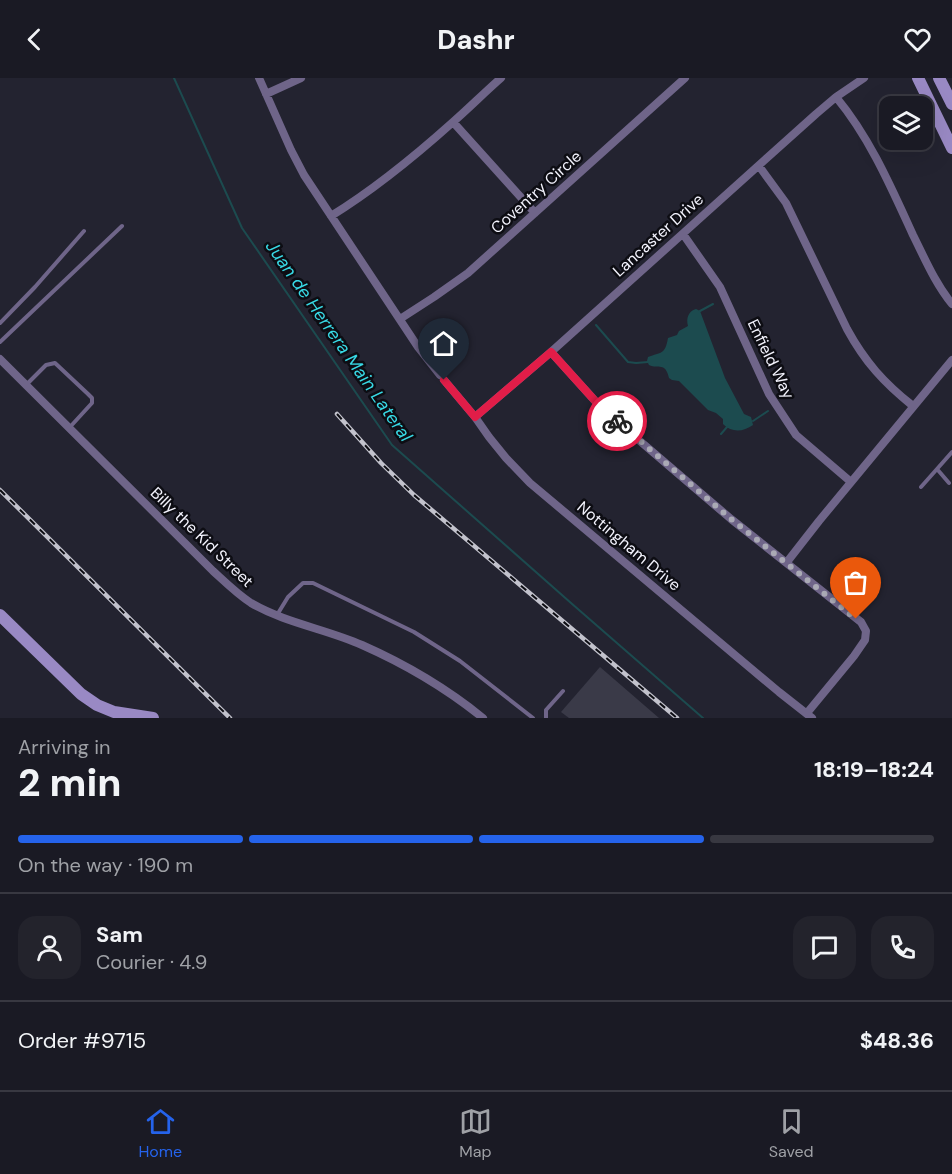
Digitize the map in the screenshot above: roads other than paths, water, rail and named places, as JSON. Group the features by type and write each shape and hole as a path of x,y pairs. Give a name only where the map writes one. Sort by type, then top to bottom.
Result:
{"street":[{"path":"259,78 304,175 400,319"},
{"path":"266,94 301,78"},
{"path":"331,216 400,168 501,78"},
{"name":"Coventry Circle","path":"400,319 468,273 684,78"},
{"name":"Lancaster Drive","path":"475,417 836,97 864,78"},
{"path":"918,78 952,148"},
{"path":"939,78 952,104"},
{"path":"836,97 874,153 935,280 952,304"},
{"path":"453,122 535,213"},
{"path":"759,166 786,203 858,350 886,384 913,406"},
{"name":"Enfield Way","path":"683,234 720,287 770,394 796,435 850,482"},
{"name":"Nottingham Drive","path":"400,319 442,378 500,451 530,483 778,692 810,715"},
{"path":"551,352 597,403 627,430 731,519 861,622 866,631 865,640 810,715"},
{"name":"Billy the Kid Street","path":"0,359 213,571 250,602 277,615 361,644 408,667 457,698 483,718"},
{"path":"787,562 850,482 952,360"},
{"path":"0,615 81,694 97,705 114,712 153,718"}],"lane":[{"path":"0,342 122,226"},
{"path":"0,323 84,231"},
{"path":"26,385 46,365 55,363 92,398 92,403 69,428"},
{"path":"921,487 952,452"},
{"path":"937,469 949,483"},
{"path":"277,615 288,597 303,583 313,583 414,632 460,661 533,718"},
{"path":"546,718 546,710 563,691"}],"waterway":[{"name":"Juan de Herrera Main Lateral","path":"174,78 242,228 392,445 703,718"},
{"path":"700,311 713,304"},
{"path":"596,325 628,362 648,362"},
{"path":"753,421 768,411"},
{"path":"721,434 727,427"}],"railway":[{"path":"337,414 381,463 414,495 677,718"},
{"path":"0,490 230,718"}]}
